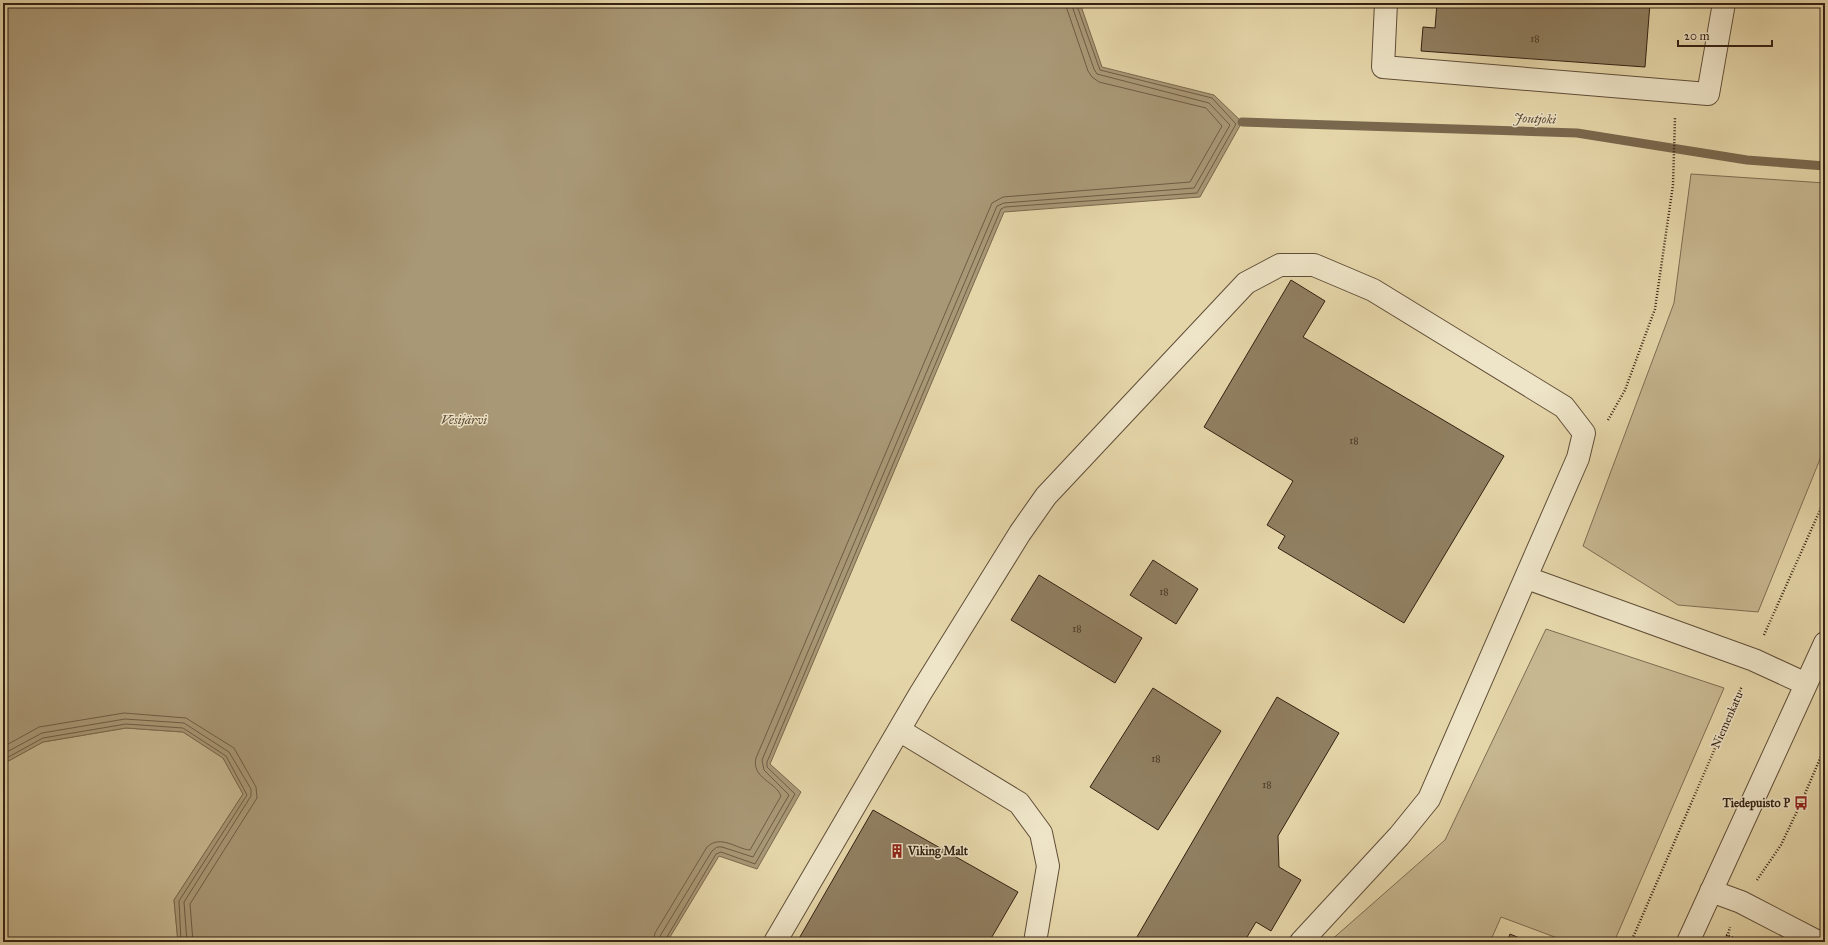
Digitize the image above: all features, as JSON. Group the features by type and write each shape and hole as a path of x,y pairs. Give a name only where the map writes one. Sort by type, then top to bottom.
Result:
{"street":[{"path":"1386,3 1383,67 1708,94 1724,3"},
{"path":"775,942 899,730 1020,533 1046,496 1246,283 1280,266 1314,265 1373,290 1564,407 1584,433 1578,458 1527,578 1429,799 1399,836 1301,942"},
{"path":"1527,578 1754,660 1806,684"},
{"path":"1688,942 1825,643"},
{"path":"899,730 1019,803 1041,833 1048,866 1035,942"},
{"path":"1711,891 1741,902 1818,942"}],"path":[{"path":"1584,433 1606,423 1625,390 1655,310 1673,185 1675,130"},
{"name":"Niemenkatu","path":"1631,942 1825,499"},
{"path":"1726,942 1726,935 1741,902 1781,845 1825,747"},
{"path":"1726,935 1744,942"}],"shaded area":[{"path":"1691,174 1825,183 1825,447 1758,612 1678,605 1583,546 1674,303"},
{"path":"1546,629 1724,688 1614,942 1568,942 1501,917 1490,942 1329,942 1445,840"},
{"path":"126,728 183,732 223,758 243,794 174,900 178,942 3,942 3,764 43,742"}],"water":[{"name":"Vesijärvi","path":"3,3 1080,3 1102,67 1214,95 1242,122 1200,197 1004,212 770,764 801,792 757,869 719,856 667,942 178,942 174,900 243,794 223,758 183,732 126,728 43,742 3,764"}],"building":[{"path":"1437,3 1650,3 1645,67 1421,51 1423,27 1435,28"},
{"path":"1291,280 1325,301 1303,337 1504,456 1404,623 1278,548 1285,536 1267,525 1293,481 1204,427"},
{"path":"1153,560 1198,589 1176,624 1130,595"},
{"path":"1039,575 1142,638 1115,683 1011,620"},
{"path":"1153,688 1221,731 1158,830 1090,787"},
{"path":"1277,697 1339,733 1278,836 1279,867 1301,880 1271,931 1256,922 1244,942 1134,942"},
{"name":"Viking Malt","path":"873,810 1018,892 989,942 797,942"},
{"path":"1510,934 1529,942 1507,942"}],"waterway":[{"name":"Joutjoki","path":"1242,122 1577,133 1747,160 1825,166"}],"place":[{"name":"Tiedepuisto P","path":"1801,803"},
{"name":"Viking Malt","path":"897,851"}]}
